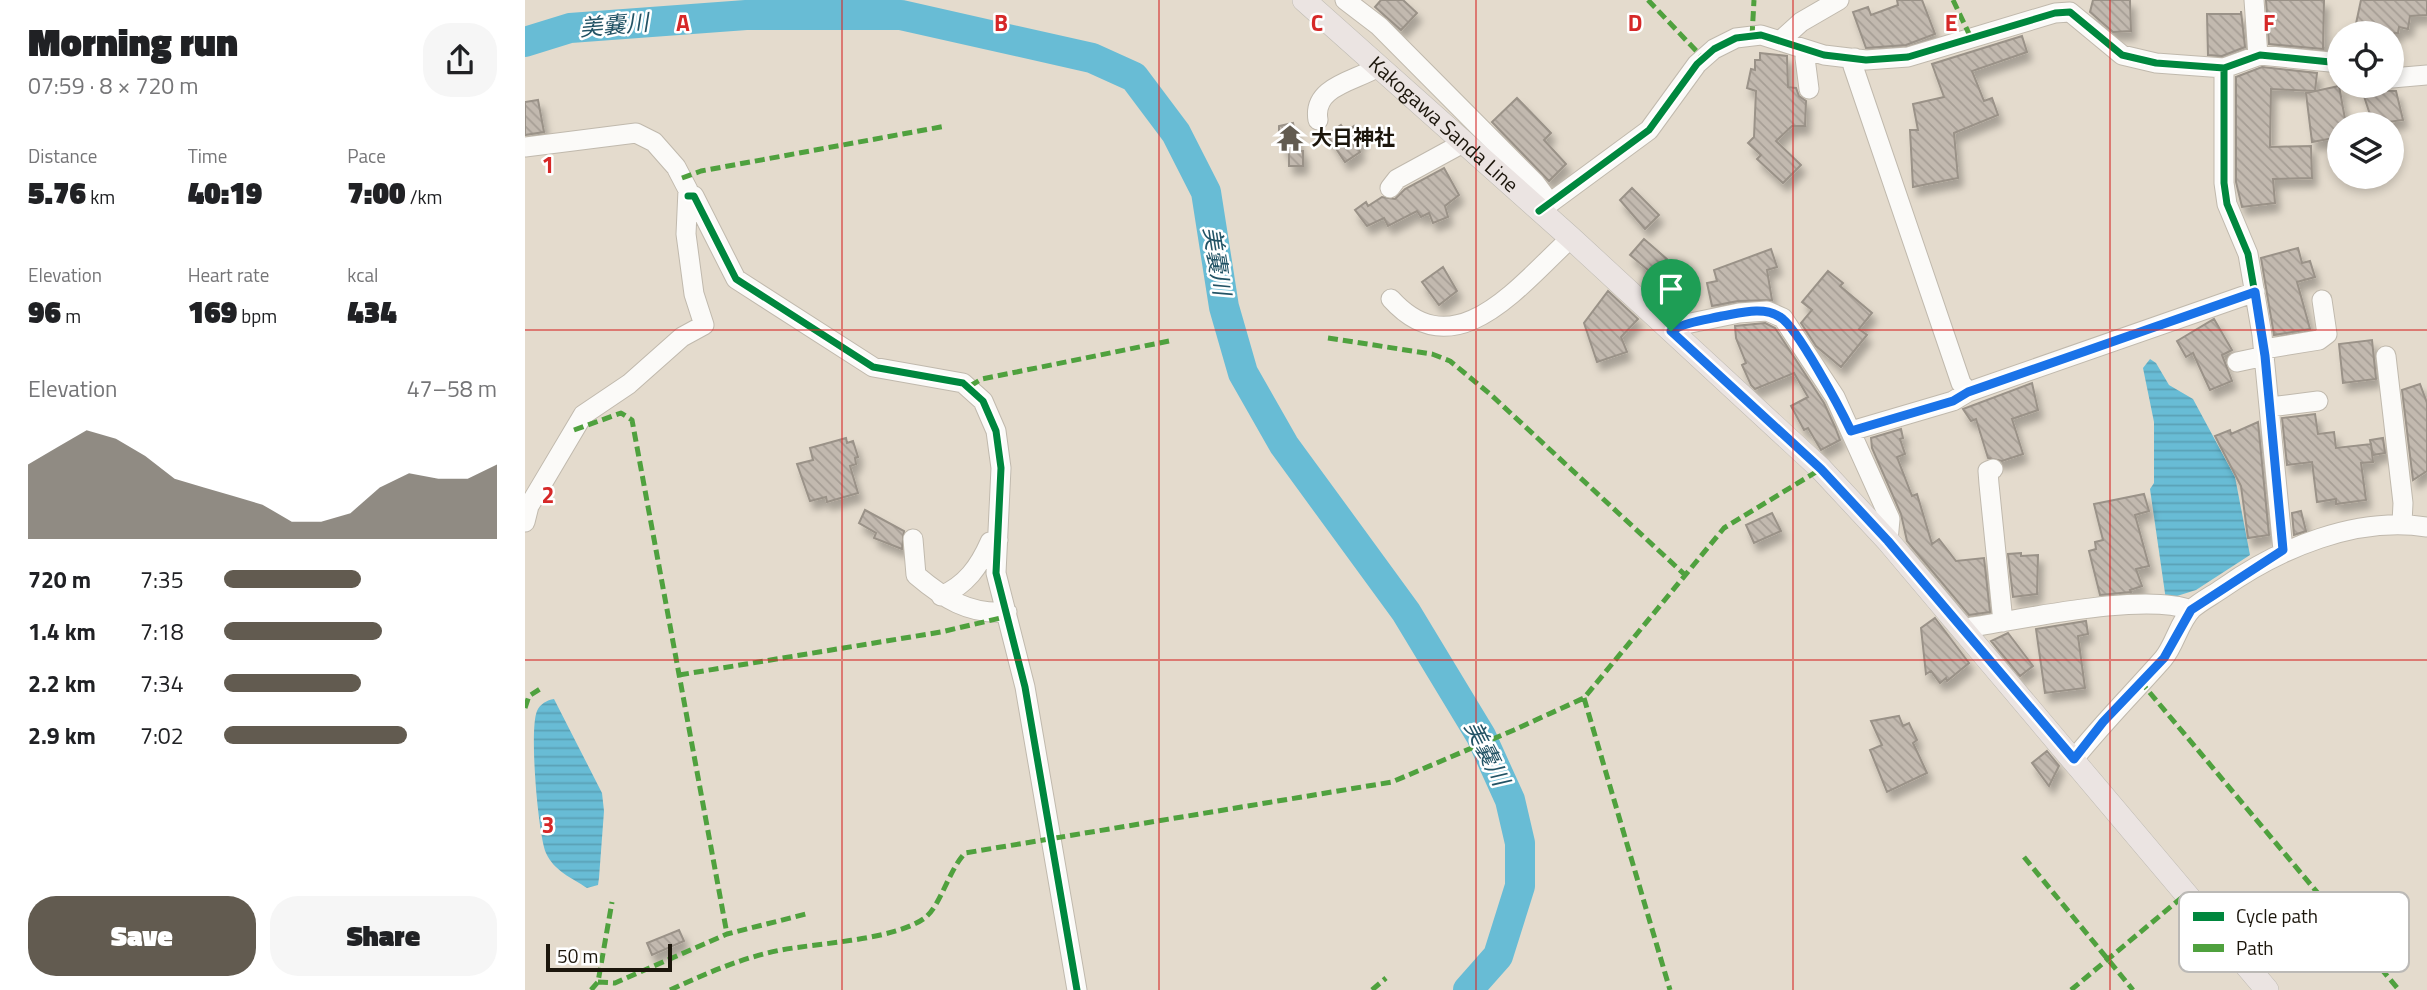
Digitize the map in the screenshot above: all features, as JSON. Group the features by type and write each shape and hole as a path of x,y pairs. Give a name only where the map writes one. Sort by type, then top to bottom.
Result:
{"main road":[{"name":"Kakogawa Sanda Line","path":"1304,0 1463,143 1545,207 1571,238 1821,469 1888,541 2185,892"},
{"name":"Kakogawa Sanda Line","path":"2252,972 2267,990"}],"street":[{"path":"1345,0 1380,26 1535,183 1545,207 1649,130 1697,64 1714,49 1736,38 1752,36 1855,58 1908,57 2063,6 2122,55 2156,63 2224,68 2258,56 2327,62"},
{"path":"1780,41 1801,22 1839,0"},
{"path":"2254,0 2258,56"},
{"path":"1808,50 1805,58 1809,89"},
{"path":"1855,58 1853,66 1961,383 1968,392"},
{"path":"1318,120 1316,109 1321,97 1335,86 1378,67"},
{"path":"2224,68 2224,183 2227,204 2248,254 2255,292 2270,407 2283,550"},
{"path":"2404,77 2427,75"},
{"path":"525,146 636,133 654,142 676,167 688,196 686,234 692,282 704,325 682,337 629,384 583,415 529,506 525,522"},
{"path":"1390,188 1397,179 1463,143"},
{"path":"688,196 694,196 736,279 785,313 873,367 954,380 974,390 983,401 996,431 1001,468 996,573 1025,687 1077,990"},
{"path":"1391,299 1405,315 1446,328 1465,325 1495,307 1571,238"},
{"path":"1851,431 1953,401 1968,392 2255,292"},
{"path":"2237,362 2319,340 2327,334 2322,300"},
{"path":"1671,331 1681,325 1739,313 1767,311 1783,318 1835,397 1890,519 1888,541"},
{"path":"2386,356 2403,503 2402,523"},
{"path":"2270,407 2318,401"},
{"path":"1993,469 1988,471 2003,622"},
{"path":"2074,759 2103,722 2164,658 2191,610 2283,550 2330,536 2402,523 2427,527"},
{"path":"913,539 916,575 941,596 964,607 991,613 1007,612"},
{"path":"941,596 956,590 971,576 990,542 998,540"},
{"path":"1965,631 2003,622 2102,607 2175,604 2191,610"}],"water":[{"path":"2150,359 2156,363 2169,385 2193,399 2235,477 2250,555 2196,590 2177,596 2177,599 2166,600 2150,489 2154,483 2154,422 2143,368"},
{"path":"554,699 602,793 604,811 598,885 587,888 564,874 549,859 540,825 535,782 535,721 540,706"}],"building":[{"path":"1381,0 1403,0 1417,13 1401,30 1375,7"},
{"path":"1897,0 1922,0 1935,34 1906,45 1866,48 1853,12 1868,7 1871,15 1898,5"},
{"path":"2093,0 2130,0 2131,31 2113,32 2090,12"},
{"path":"2266,0 2324,0 2323,49 2269,44"},
{"path":"2361,0 2427,0 2427,15 2410,16 2408,29 2404,28 2404,21 2357,21"},
{"path":"2241,11 2245,47 2222,56 2208,55 2207,14 2241,14"},
{"path":"2022,36 2027,52 1972,71 1984,101 1992,98 1998,115 1954,133 1958,178 1913,187 1910,130 1918,130 1913,104 1944,97 1932,64"},
{"path":"1760,53 1787,56 1788,87 1796,88 1799,96 1806,101 1805,126 1792,126 1776,141 1801,165 1783,183 1757,159 1761,155 1748,143 1754,137 1756,91 1747,88 1751,69 1755,70 1755,60 1760,60"},
{"path":"2262,67 2317,73 2315,91 2271,89 2270,147 2311,146 2312,178 2273,179 2275,203 2242,207 2236,182 2236,77"},
{"path":"2327,89 2327,98 2341,98 2344,112 2327,112 2327,139 2312,142 2306,93"},
{"path":"1517,98 1551,133 1544,140 1566,164 1549,181 1492,122"},
{"path":"2365,98 2398,98 2401,112 2369,112"},
{"path":"538,100 544,132 525,135 525,102"},
{"path":"1293,123 1300,151 1303,151 1303,166 1289,166 1289,150 1285,151 1279,131 1279,126"},
{"path":"1341,125 1346,132 1354,126 1363,139 1357,143 1360,152 1345,162 1327,135"},
{"path":"1444,168 1459,195 1445,206 1448,217 1433,223 1429,213 1421,217 1417,211 1388,226 1384,218 1367,226 1355,210 1366,202 1368,206 1382,197 1395,199 1405,189"},
{"path":"1632,188 1659,215 1645,229 1620,200"},
{"path":"1644,239 1667,259 1654,275 1630,255"},
{"path":"2298,248 2302,263 2310,261 2315,277 2297,282 2310,329 2274,335 2261,258"},
{"path":"1771,249 1777,267 1767,270 1772,300 1738,301 1712,306 1707,283 1717,281 1714,270"},
{"path":"1443,267 1457,291 1439,305 1422,282"},
{"path":"1828,271 1843,283 1840,286 1872,313 1859,329 1867,335 1841,367 1816,346 1801,323 1812,310 1802,302"},
{"path":"1608,291 1638,319 1621,337 1627,352 1597,362 1584,323"},
{"path":"2214,319 2232,350 2222,355 2232,381 2210,390 2193,353 2186,357 2177,341"},
{"path":"1765,323 1775,328 1824,403 1840,440 1821,450 1808,428 1804,430 1791,406 1808,397 1794,373 1755,389 1751,385 1742,365 1746,363 1736,338 1735,326"},
{"path":"2372,340 2376,379 2343,383 2339,344"},
{"path":"2032,383 2038,410 2012,419 2023,454 2002,461 1988,458 1976,419 1971,421 1963,409"},
{"path":"2420,384 2427,403 2427,471 2413,480 2402,390"},
{"path":"2315,414 2318,434 2334,432 2336,448 2371,444 2373,462 2361,463 2366,500 2336,504 2336,499 2317,502 2312,462 2287,465 2282,418"},
{"path":"2258,422 2269,535 2248,538 2241,486 2215,436 2230,430 2231,434"},
{"path":"1901,429 1903,438 1900,439 1905,454 1897,457 1912,496 1917,494 1932,544 1939,539 1956,561 1984,558 1990,612 1969,615 1907,541 1901,514 1872,448 1871,438"},
{"path":"846,438 847,443 853,441 858,457 855,458 856,464 850,466 858,493 827,502 826,497 810,501 797,464 813,460 810,448"},
{"path":"2383,438 2385,453 2373,455 2370,440"},
{"path":"2144,494 2149,511 2135,515 2149,566 2136,569 2142,586 2130,590 2131,592 2100,595 2089,551 2096,549 2095,542 2103,540 2094,504"},
{"path":"865,510 904,531 902,549 874,538 876,533 859,523"},
{"path":"2301,511 2306,531 2294,535 2292,513"},
{"path":"1772,513 1781,531 1754,543 1746,525"},
{"path":"2021,553 2021,556 2038,555 2037,594 2013,597 2008,554"},
{"path":"1935,618 1969,663 1947,681 1946,678 1940,683 1931,671 1926,674 1921,628"},
{"path":"2086,621 2088,634 2078,636 2085,688 2045,693 2036,629"},
{"path":"2008,633 2033,666 2020,676 1991,641"},
{"path":"1899,716 1903,726 1909,723 1917,740 1913,743 1927,773 1887,792 1870,750 1882,745 1871,721"},
{"path":"2047,751 2059,766 2049,786 2032,763"},
{"path":"679,930 684,941 652,955 647,943"}],"waterway":[{"name":"美嚢川","path":"525,42 570,28 746,15 901,15 1092,58 1134,77 1176,133 1206,192 1224,307 1243,373 1284,445 1406,612 1481,736 1510,800 1520,843 1520,886 1498,956 1468,990"}],"marked path":[{"path":"1648,0 1703,58"},
{"path":"1752,36 1754,0"},
{"path":"1953,0 1971,38"},
{"path":"682,178 701,171 946,126"},
{"path":"1328,338 1432,354 1450,361 1490,394 1684,574"},
{"path":"970,386 982,379 1169,341"},
{"path":"574,430 621,413 632,420 727,934"},
{"path":"670,990 766,953 857,940 913,925 931,911 965,853 1392,782 1514,730 1584,698 1724,528 1821,469"},
{"path":"679,675 941,632 1009,616"},
{"path":"2140,681 2317,892"},
{"path":"525,708 529,696 540,689"},
{"path":"1584,698 1670,990"},
{"path":"2024,857 2133,990"},
{"path":"2071,990 2179,900"},
{"path":"591,990 598,982 612,902"},
{"path":"598,982 615,983 727,934 810,913"},
{"path":"2384,972 2399,990"},
{"path":"1372,990 1386,978"}],"cycle path":[{"path":"1539,211 1649,130 1697,64 1714,49 1736,38 1761,35 1824,55 1866,60 1908,57 2055,13 2070,12 2122,55 2156,63 2224,68 2260,55 2327,62"},
{"path":"2224,68 2224,183 2227,204 2248,254 2262,335 2283,550"},
{"path":"688,196 694,196 736,279 873,367 963,383 983,401 996,431 1001,468 996,573 1025,687 1077,990"}],"place":[{"name":"大日神社","path":"1290,138"}],"route":[{"path":"2255,292 2265,356 2283,550 2191,610 2164,658 2103,722 2074,759 1888,541 1821,469 1671,331 1681,325 1739,313 1767,311 1783,318 1835,397 1851,431 1953,401 1968,392 2255,292"}]}
